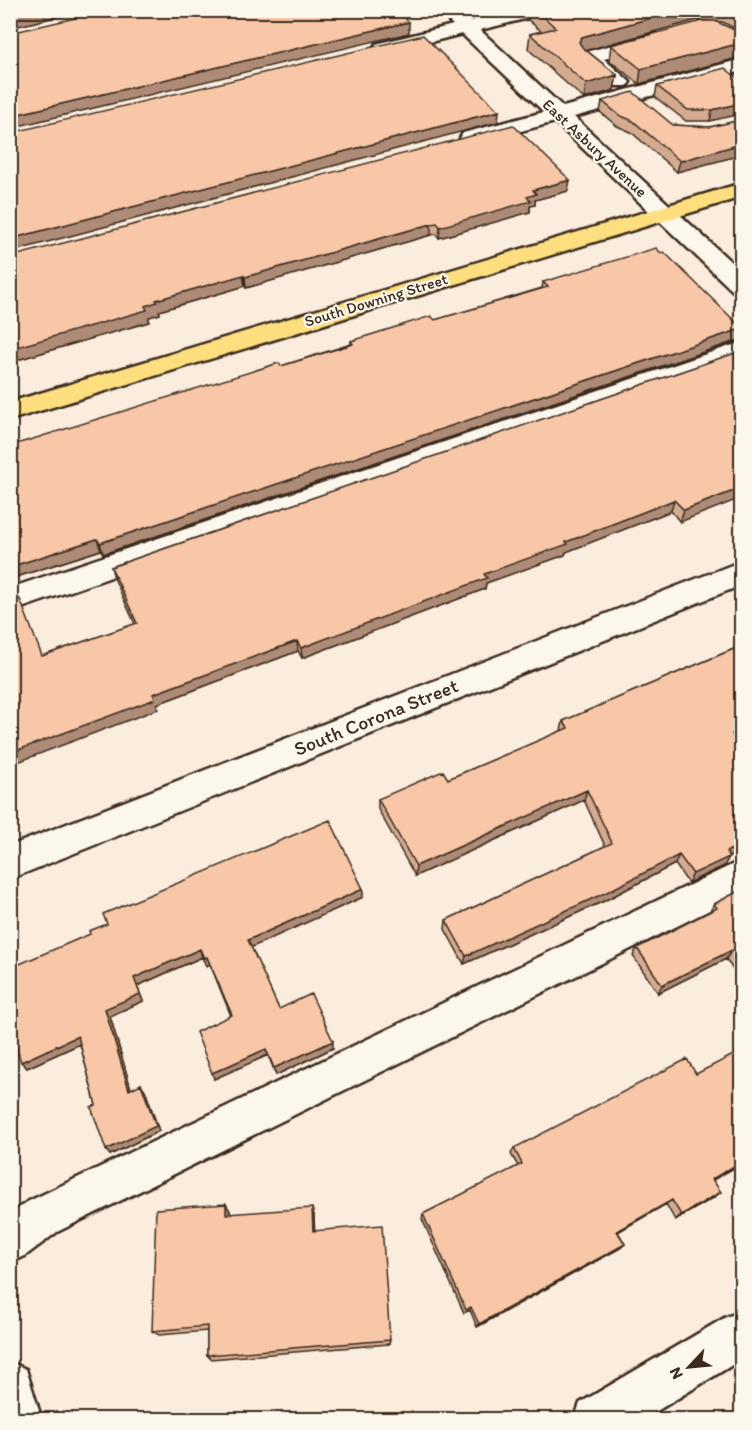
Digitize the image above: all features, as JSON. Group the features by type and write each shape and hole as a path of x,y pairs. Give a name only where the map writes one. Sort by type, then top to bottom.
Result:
{"main road":[{"name":"South Downing Street","path":"10,411 741,190"}],"street":[{"name":"East Asbury Avenue","path":"448,10 741,286"},
{"path":"369,51 538,10"},
{"path":"642,101 589,57 676,34"},
{"path":"449,144 560,114 642,101 741,63 724,48"},
{"path":"10,600 741,350"},
{"name":"South Corona Street","path":"10,863 741,572"},
{"path":"10,1241 42,1217 741,876"},
{"path":"597,1419 741,1333"},
{"path":"10,1385 19,1419"}],"building":[{"path":"10,10 36,10 10,16"},
{"path":"110,10 397,10 409,22 10,116 10,33"},
{"path":"536,10 584,10 588,13 598,10 680,10 582,37 579,42 582,47 617,75 586,84 530,34 556,28"},
{"path":"702,21 715,21 741,33 741,43 641,69 611,45"},
{"path":"423,35 499,111 10,239 10,133"},
{"path":"725,68 741,81 741,103 712,110 688,110 657,86"},
{"path":"633,92 673,125 710,127 741,120 741,144 680,161 633,121 619,115 602,101"},
{"path":"513,125 570,180 533,190 536,194 527,197 531,201 440,227 437,223 431,224 245,277 243,275 156,300 157,302 145,306 147,310 10,349 10,257"},
{"path":"656,248 661,253 664,252 741,329 100,543 97,539 10,567 10,446 279,363 281,366 353,344 351,341 431,316 435,320 548,287 543,282"},
{"path":"741,351 741,488 684,510 674,500 566,542 568,544 484,574 487,578 301,648 297,641 153,694 155,699 10,753 10,601 20,599 42,656 137,623 111,567"},
{"path":"741,646 741,730 732,734 741,747 741,844 726,852 729,857 693,874 679,855 607,892 466,956 446,920 612,843 587,790 416,866 378,799 443,771 448,779 568,728 563,721"},
{"path":"330,820 363,889 248,940 279,1009 311,994 333,1041 274,1068 266,1049 212,1073 196,1032 232,1015 207,957 204,958 200,949 134,978 140,994 105,1009 129,1090 141,1084 156,1126 106,1150 91,1107 96,1105 78,1036 21,1062 10,1027 10,968 90,934 89,931 107,924 103,914"},
{"path":"741,890 741,965 732,950 662,985 637,948 717,908 714,904"},
{"path":"741,1051 741,1162 712,1179 721,1192 681,1215 672,1200 617,1231 625,1244 479,1324 471,1307 466,1310 423,1214 522,1164 514,1148 687,1059 696,1074"},
{"path":"226,1204 226,1214 312,1208 313,1231 382,1225 390,1340 207,1355 207,1326 152,1331 156,1209"}]}
